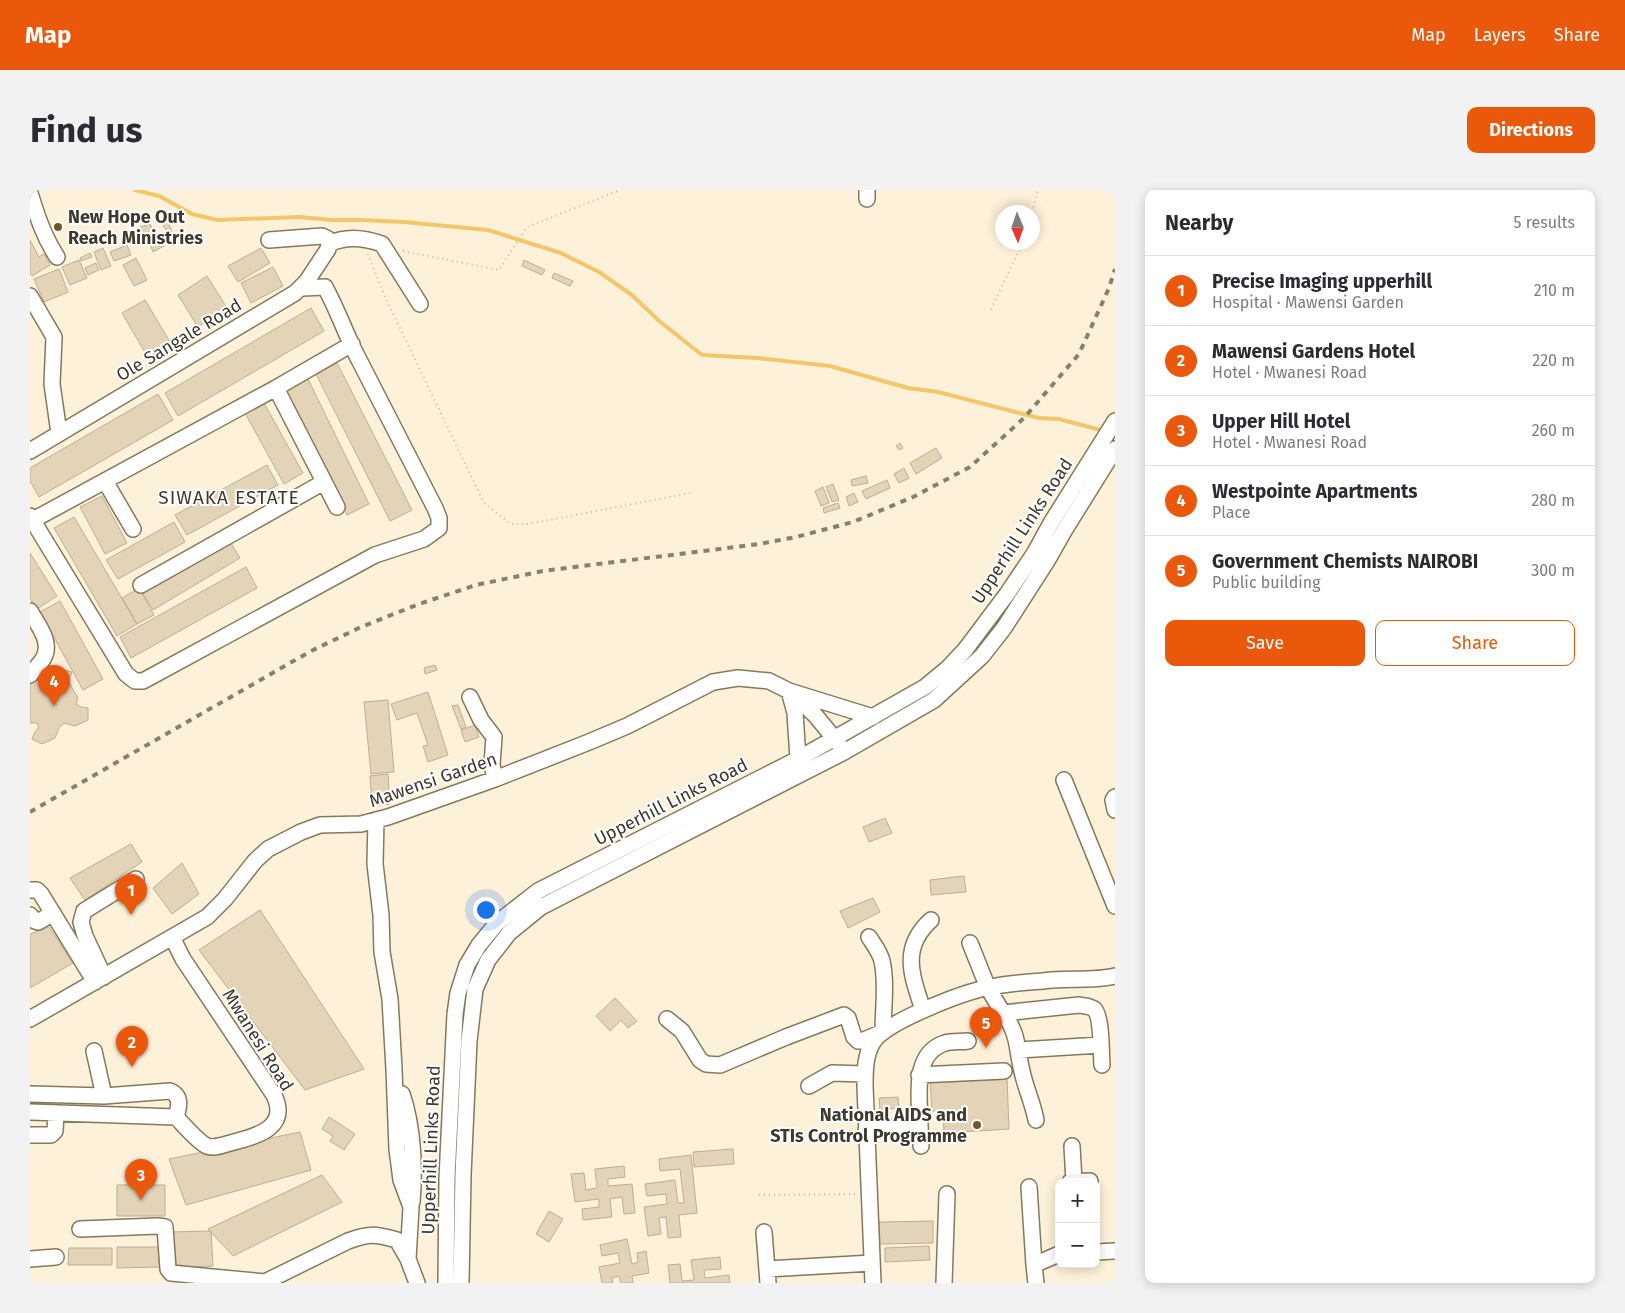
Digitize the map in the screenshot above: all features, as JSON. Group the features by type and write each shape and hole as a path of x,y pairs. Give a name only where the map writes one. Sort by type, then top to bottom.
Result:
{"street":[{"path":"30,191 40,225 57,257"},
{"path":"269,240 322,236 328,239 328,244 339,239 371,240 382,244 420,304"},
{"name":"Ole Sangale Road","path":"31,446 59,433 302,288 328,249 328,244"},
{"path":"302,288 325,287 439,518 439,528 424,539 375,555 142,681 136,681 126,674 32,518 105,481 276,388 352,344"},
{"path":"30,296 54,337 52,384 59,433"},
{"path":"276,388 337,506"},
{"path":"1110,448 1114,422"},
{"name":"Upperhill Links Road","path":"461,1283 463,1175 469,1041 475,989 488,960 509,932 541,907 801,766 835,738 925,687 948,668 965,650 1034,554 1056,515 1110,448"},
{"name":"Upperhill Links Road","path":"446,1283 446,1178 455,1014 458,993 467,965 479,945 497,923 538,891 801,766 844,752 934,700 982,656 1004,628 1048,561 1110,448"},
{"path":"105,481 133,529"},
{"path":"141,585 324,482"},
{"path":"30,611 44,636 46,644 44,658 30,675"},
{"name":"Mawensi Garden","path":"30,1019 207,917 225,900 255,861 268,849 301,832 320,825 361,824 376,820 495,779 627,726 713,682 738,678 754,679 769,681 789,691"},
{"path":"789,691 873,717"},
{"path":"789,691 815,715 835,738 844,752"},
{"path":"789,691 795,713 801,766"},
{"path":"470,697 481,720 494,737 492,765 495,779"},
{"path":"1064,780 1109,876 1115,906"},
{"path":"1115,797 1113,800 1115,810"},
{"path":"376,820 375,864 381,914 382,952 390,999 397,1149 401,1180 411,1207 408,1259"},
{"path":"99,979 81,922 84,911 136,879"},
{"path":"30,890 37,890 99,979"},
{"path":"30,915 38,922 53,914"},
{"path":"923,1010 911,975 910,962 913,945 921,929 931,920"},
{"name":"Mwanesi Road","path":"172,937 183,959 274,1095 278,1106 273,1124 267,1131 215,1147 204,1144 176,1116"},
{"path":"869,937 878,950 882,961 884,980 883,1032 874,1041 865,1064 873,1283"},
{"path":"970,943 988,988 1012,1024 1019,1050 1022,1074 1032,1099 1036,1120"},
{"path":"666,1019 682,1031 700,1060 711,1065 720,1065 844,1015 848,1018 854,1037 858,1041 883,1032 923,1010 988,988 1044,980 1115,976"},
{"path":"1003,1013 1064,1006 1088,1006 1098,1013 1102,1065"},
{"path":"921,1146 919,1075 925,1060 934,1048 945,1043 968,1041"},
{"path":"1019,1050 1100,1045"},
{"path":"94,1051 104,1096"},
{"path":"919,1075 1004,1072"},
{"path":"809,1086 832,1073 865,1074"},
{"path":"30,1094 104,1096 170,1091 178,1099 176,1116 30,1112"},
{"path":"30,1135 51,1135 55,1131 56,1112"},
{"path":"866,1130 920,1125"},
{"path":"1072,1146 1072,1178"},
{"path":"1029,1187 1036,1283"},
{"path":"944,1283 947,1194"},
{"path":"80,1229 165,1227 168,1269 171,1272 264,1282 348,1241 377,1234 397,1240 408,1259 416,1283"},
{"path":"764,1232 767,1276 872,1263"},
{"path":"1100,1252 1115,1252"},
{"path":"1034,1265 1055,1256"},
{"path":"30,1259 56,1257"}],"path":[{"path":"384,247 499,270 527,227 620,190"},
{"path":"1034,205 1038,190"},
{"path":"991,309 1019,250"},
{"path":"367,252 385,298 484,503 511,524 528,524 690,493"},
{"path":"759,1195 869,1193"}],"building":[{"path":"167,221 172,231 168,233 162,224"},
{"path":"150,224 155,235 145,239 140,227"},
{"path":"139,230 142,237 127,243 125,236"},
{"path":"160,239 164,246 153,252 150,244"},
{"path":"30,240 39,257 44,254 50,265 32,276 30,273"},
{"path":"127,245 131,255 114,261 110,252"},
{"path":"103,248 111,266 101,270 94,252"},
{"path":"261,248 270,263 238,282 228,266"},
{"path":"90,253 92,257 81,261 80,258"},
{"path":"136,258 147,280 134,286 123,265"},
{"path":"79,260 87,278 70,285 62,267"},
{"path":"524,260 545,270 542,275 522,266"},
{"path":"96,263 99,270 88,275 85,268"},
{"path":"273,267 283,286 251,303 241,283"},
{"path":"59,269 68,292 44,302 34,279"},
{"path":"554,273 573,281 570,286 552,278"},
{"path":"207,276 227,308 198,327 178,295"},
{"path":"145,300 173,347 150,361 122,313"},
{"path":"311,308 324,331 178,416 165,393"},
{"path":"337,363 412,510 390,521 316,374"},
{"path":"307,377 369,504 347,515 285,388"},
{"path":"158,394 173,420 39,497 30,481 30,468"},
{"path":"264,403 303,473 284,484 245,413"},
{"path":"900,443 903,448 899,450 896,446"},
{"path":"936,448 942,458 916,474 910,463"},
{"path":"267,465 278,485 187,535 175,515"},
{"path":"904,468 909,478 899,483 894,474"},
{"path":"866,476 868,483 852,486 851,480"},
{"path":"887,480 890,488 866,499 862,491"},
{"path":"833,484 839,500 832,502 826,487"},
{"path":"823,487 829,503 821,506 815,491"},
{"path":"854,493 858,502 849,506 846,497"},
{"path":"102,496 127,543 105,554 80,507"},
{"path":"838,503 840,508 824,513 823,508"},
{"path":"74,517 137,624 117,636 54,528"},
{"path":"174,522 185,542 118,579 106,560"},
{"path":"229,540 240,558 153,610 142,592"},
{"path":"30,553 57,596 37,609 30,598"},
{"path":"246,567 257,588 131,658 120,637"},
{"path":"139,588 154,615 137,624 122,598"},
{"path":"60,601 103,679 83,690 40,612"},
{"path":"435,665 437,670 425,674 424,668"},
{"path":"57,668 72,672 68,681 78,698 76,704 88,708 88,720 75,726 64,723 59,728 55,738 42,744 32,739 39,727 37,723 30,723 30,683 41,679 41,674 52,677"},
{"path":"428,692 448,755 428,762 423,746 428,745 417,713 397,720 391,704"},
{"path":"388,700 394,772 371,774 364,702"},
{"path":"458,705 466,727 461,729 452,706"},
{"path":"475,725 479,737 465,742 461,730"},
{"path":"388,774 390,804 372,806 370,776"},
{"path":"885,818 892,833 869,842 863,827"},
{"path":"131,844 142,862 85,900 70,878"},
{"path":"182,863 199,894 172,914 153,888"},
{"path":"964,876 966,892 931,895 930,880"},
{"path":"873,898 880,912 848,928 840,911"},
{"path":"260,910 364,1069 305,1090 199,950"},
{"path":"49,927 73,963 30,988 30,934"},
{"path":"615,998 637,1021 628,1028 621,1020 610,1031 596,1016"},
{"path":"1007,1077 1009,1129 944,1133 943,1110 932,1111 930,1081"},
{"path":"898,1097 899,1108 880,1110 879,1098"},
{"path":"329,1117 355,1134 344,1150 330,1141 333,1136 322,1129"},
{"path":"300,1132 311,1170 186,1205 169,1159"},
{"path":"733,1149 734,1164 694,1167 693,1152"},
{"path":"691,1155 697,1213 679,1215 681,1237 668,1238 666,1217 659,1218 661,1234 648,1236 644,1207 667,1204 666,1194 647,1196 645,1184 675,1180 678,1203 684,1203 680,1169 660,1171 659,1159"},
{"path":"624,1166 625,1177 608,1179 608,1186 632,1184 635,1213 624,1214 622,1197 610,1199 612,1217 583,1220 582,1209 599,1207 599,1199 575,1202 571,1174 584,1173 586,1190 597,1188 595,1169"},
{"path":"322,1175 342,1202 233,1256 208,1229"},
{"path":"117,1185 165,1185 165,1216 117,1216"},
{"path":"549,1211 563,1219 549,1242 536,1234"},
{"path":"933,1221 933,1243 880,1244 879,1222"},
{"path":"211,1231 213,1266 171,1268 170,1232"},
{"path":"627,1239 632,1264 638,1262 637,1253 646,1251 649,1273 632,1276 633,1283 621,1283 619,1276 612,1278 613,1283 602,1283 599,1267 620,1263 618,1253 602,1256 600,1245"},
{"path":"929,1246 930,1260 885,1262 885,1248"},
{"path":"117,1247 160,1247 160,1267 117,1268"},
{"path":"69,1248 112,1248 112,1265 68,1265"},
{"path":"720,1257 721,1269 704,1270 705,1278 729,1275 730,1283 670,1283 668,1265 680,1264 682,1281 694,1280 691,1260"}],"waterway":[{"path":"135,190 159,196 192,214 217,220 299,217 404,222 488,230 561,253 599,272 632,295 658,320 702,355 757,358 830,366 908,388 938,392 1039,418 1059,419 1104,431"}],"railway":[{"path":"30,812 311,651 361,627 419,604 476,585 543,571 759,544 796,537 853,522 913,497 970,467 1024,418 1079,354 1109,288 1115,269"}],"place":[{"name":"New Hope Out Reach Ministries","path":"58,227"},
{"name":"Westpointe Apartments","path":"54,706"},
{"name":"Precise Imaging upperhill","path":"131,915"},
{"name":"Government Chemists NAIROBI","path":"986,1048"},
{"name":"Mawensi Gardens Hotel","path":"132,1067"},
{"name":"National AIDS and STIs Control Programme","path":"977,1125"},
{"name":"Upper Hill Hotel","path":"141,1200"}],"district":[{"name":"SIWAKA ESTATE","path":"229,497"}]}
